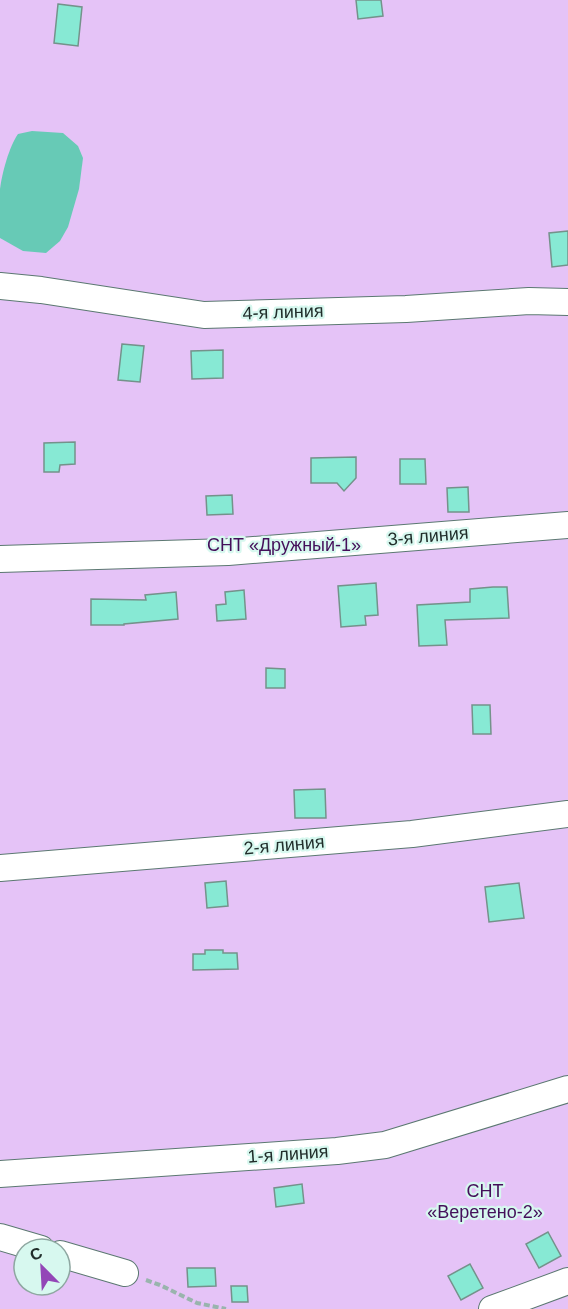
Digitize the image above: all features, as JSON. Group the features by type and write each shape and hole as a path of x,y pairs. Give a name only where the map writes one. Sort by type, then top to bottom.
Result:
{"street":[{"name":"4-я линия","path":"0,286 41,290 204,315 568,302"},
{"name":"3-я линия","path":"0,559 228,552 568,525"},
{"name":"2-я линия","path":"0,868 412,834 568,814"},
{"name":"1-я линия","path":"0,1174 337,1151 386,1144 568,1089"},
{"path":"72,1258 125,1273"},
{"path":"492,1309 568,1281"}],"path":[{"path":"125,1273 160,1285 197,1303 226,1309"}],"green space":[{"name":"СНТ «Дружный-1»","path":"0,0 568,0 568,1309 0,1309"}],"shaded area":[{"path":"32,131 63,133 78,146 83,158 79,189 68,227 60,241 46,253 23,251 0,238 0,189 6,160 18,134"}],"building":[{"path":"356,0 381,0 383,16 358,19"},
{"path":"58,4 82,7 78,46 54,43"},
{"path":"568,231 568,265 552,267 549,233"},
{"path":"122,344 144,346 140,382 118,380"},
{"path":"223,350 223,378 192,379 191,351"},
{"path":"75,442 75,464 60,465 59,472 44,472 44,443"},
{"path":"356,457 356,478 344,491 337,483 311,483 311,458"},
{"path":"400,459 425,459 426,484 400,484"},
{"path":"468,487 469,512 448,512 447,488"},
{"path":"232,495 233,514 207,515 206,496"},
{"path":"376,583 378,615 365,616 366,625 341,627 338,586"},
{"path":"507,587 509,618 445,620 447,645 419,646 417,605 470,602 470,589"},
{"path":"244,590 246,619 217,621 216,605 226,604 225,592"},
{"path":"176,592 178,619 124,625 91,625 91,599 146,600 145,595"},
{"path":"266,668 285,669 285,688 266,688"},
{"path":"472,705 490,705 491,734 473,734"},
{"path":"325,789 326,818 295,818 294,790"},
{"path":"226,881 228,906 207,908 205,883"},
{"path":"519,883 524,918 489,922 485,887"},
{"path":"205,950 237,953 238,969 193,970 193,954 205,954"},
{"path":"302,1184 304,1203 276,1207 274,1188"},
{"path":"548,1232 561,1256 539,1268 526,1244"},
{"path":"470,1264 483,1288 461,1300 448,1276"},
{"path":"187,1268 215,1268 216,1286 188,1287"},
{"path":"231,1286 247,1286 248,1302 232,1302"}],"park label":[{"name":"СНТ «Веретено-2»","path":"485,1201"}]}
